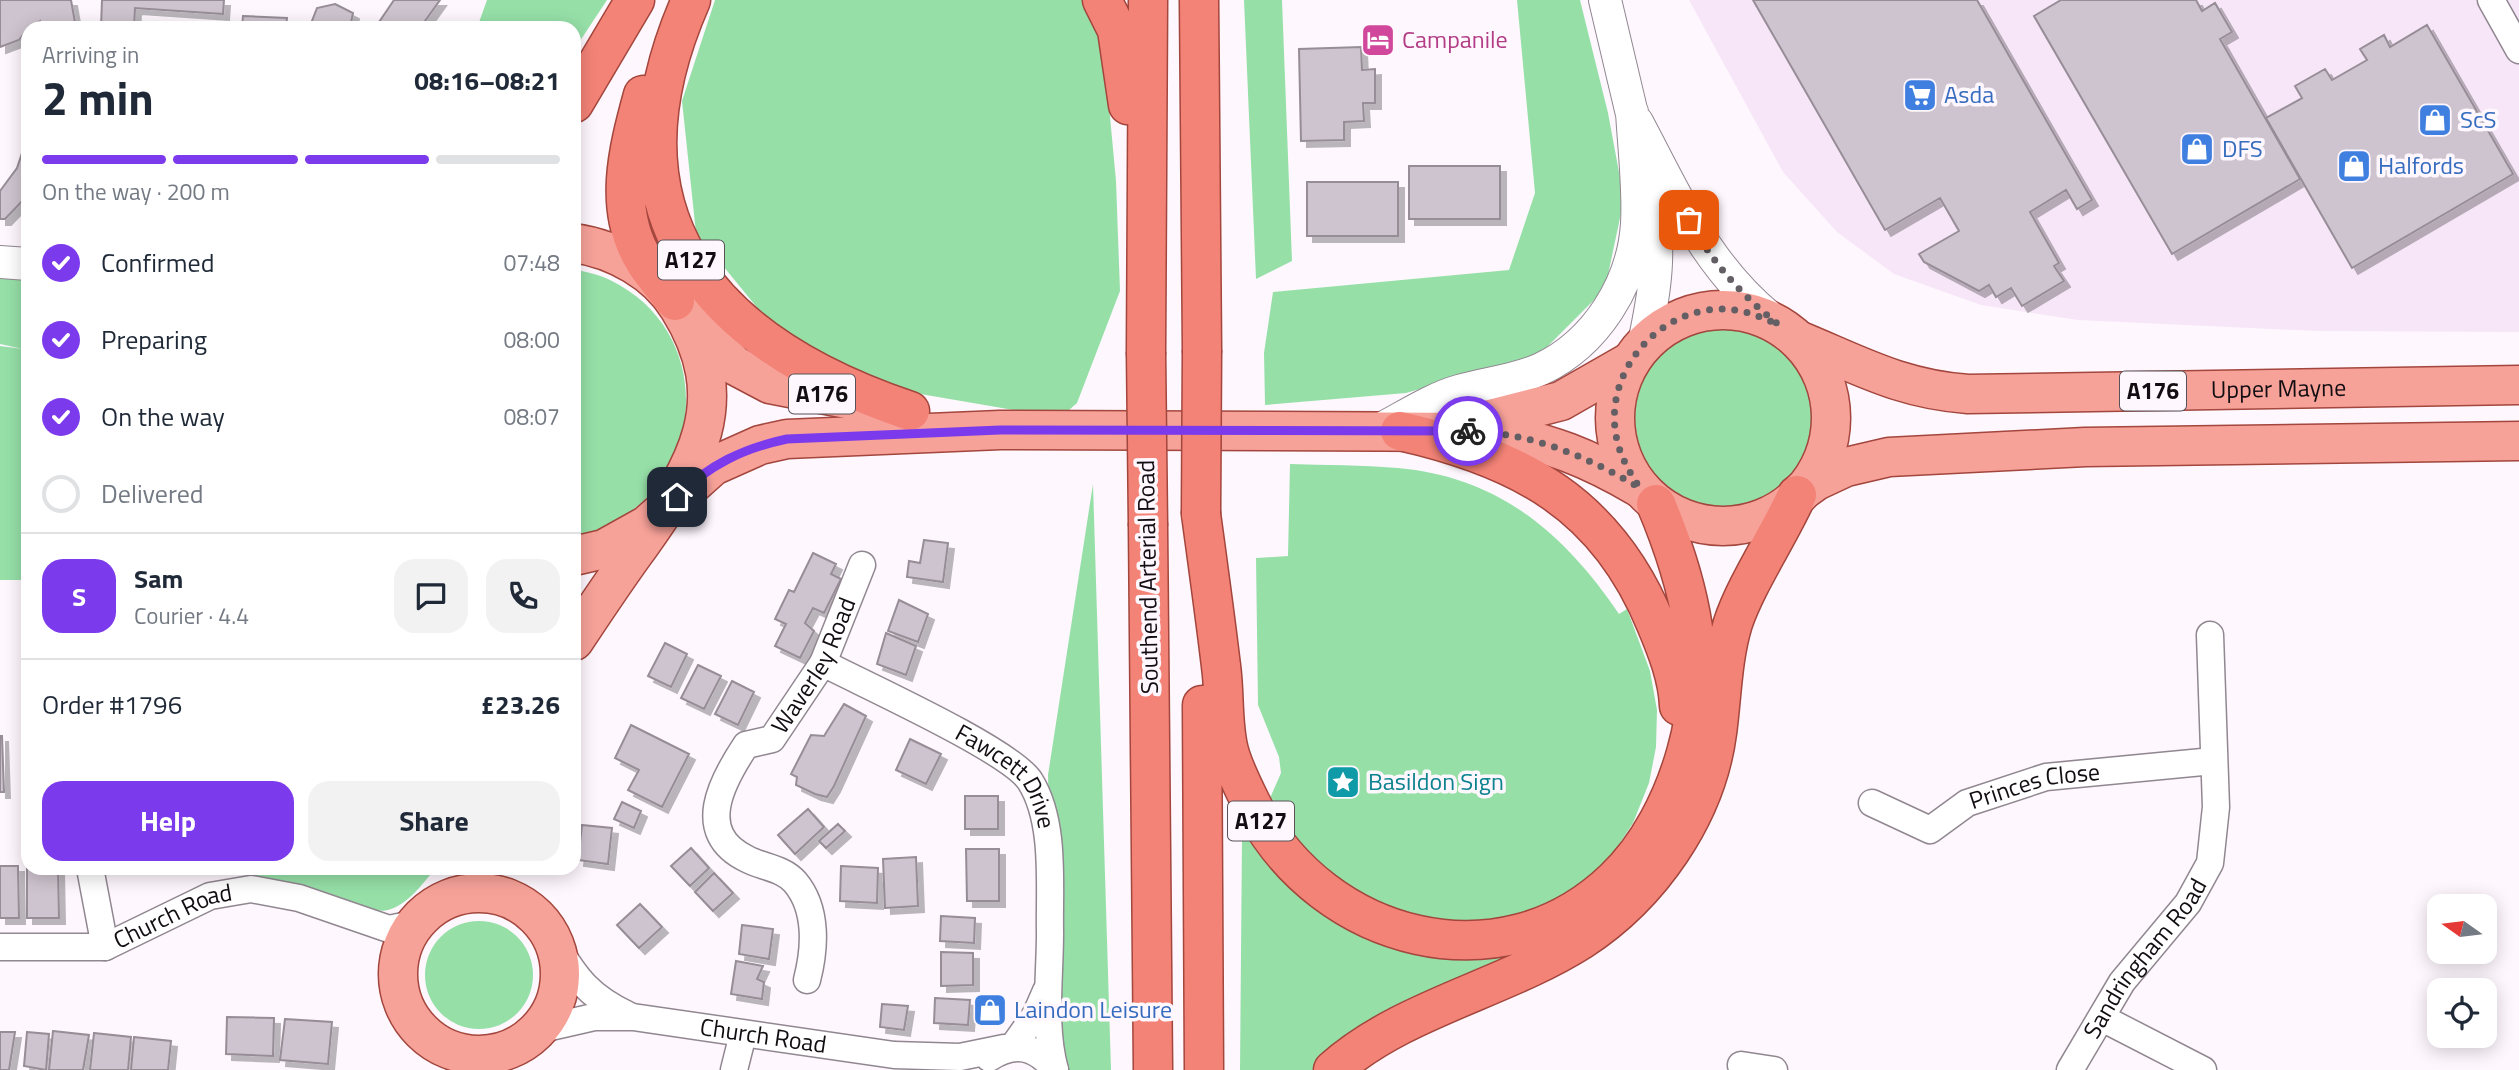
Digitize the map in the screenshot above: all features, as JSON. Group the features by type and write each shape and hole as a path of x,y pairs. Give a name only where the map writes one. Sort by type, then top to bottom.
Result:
{"highway":[{"path":"581,91 635,0"},
{"name":"A127","path":"674,0 631,142 625,186 634,239 645,261 675,300"},
{"name":"A127","path":"691,0 670,58 657,135 660,192 683,248 714,293 752,331 834,382 910,411"},
{"path":"1102,0 1117,30 1127,95 1146,343"},
{"name":"Southend Arterial Road","path":"1148,0 1146,343 1153,1070"},
{"name":"A127","path":"1199,0 1204,1070"},
{"name":"A127","path":"1387,432 1483,454 1529,474 1576,508 1621,558 1654,618 1672,668 1677,691 1680,741 1668,802"},
{"path":"1333,1070 1346,1058 1401,1027 1540,963 1581,939 1616,914 1666,857 1700,796 1710,767 1734,621 1800,493"},
{"name":"A127","path":"1201,514 1229,751 1253,808 1275,844 1326,895 1376,924 1440,939 1495,937 1532,929 1565,914 1614,881 1638,854 1668,802 1686,752 1693,717 1696,674 1689,597 1673,544 1648,496"}],"main road":[{"path":"581,245 610,252 636,265 675,300 700,350 707,394 706,419 691,466 665,509 625,538 604,549 581,554"},
{"name":"A176","path":"675,300 734,365 770,384 1000,430"},
{"path":"1717,309 1756,314 1788,332 1813,357 1826,384 1832,415 1828,446 1816,473 1800,493 1780,510 1754,522 1725,526 1696,523 1648,496 1625,465 1616,440 1615,412 1619,386 1637,352 1678,319 1717,309"},
{"name":"Upper Mayne","path":"1788,332 1904,385 1931,391 1968,394 2519,385"},
{"name":"A176","path":"1442,430 1561,401 1637,352"},
{"name":"A176","path":"581,631 665,509 690,484 713,466 760,444 787,439 1000,430 1490,432 1554,445 1581,455 1648,496"},
{"name":"A176","path":"1800,493 1816,481 1846,467 1889,457 2085,447 2519,441"},
{"path":"422,1070 421,1045 401,999 398,976 400,953 409,931 440,896 451,875"},
{"path":"493,1070 533,1034 552,1009 558,992 560,967 555,943 542,922 524,905 510,884 509,875"},
{"path":"422,915 447,898 466,893 486,892 524,905"},
{"path":"412,1020 437,1043 468,1054 491,1054 512,1048 533,1034"}],"street":[{"path":"1605,0 1658,237 1658,264 1637,352"},
{"path":"2491,0 2519,50"},
{"path":"1632,112 1701,242 1718,266 1738,290 1788,332"},
{"path":"1387,432 1456,391 1519,377 1542,368 1571,351 1595,327 1613,302 1633,252 1637,223 1632,112"},
{"path":"0,262 21,264"},
{"name":"Waverley Road","path":"807,981 814,954 814,937 807,906 795,881 771,867 747,860 726,846 714,812 724,778 746,745 772,739 823,663 862,565"},
{"name":"Sandringham Road","path":"2070,1070 2122,982 2188,902 2210,863 2216,807 2210,635"},
{"name":"Fawcett Drive","path":"823,663 996,752 1029,780 1046,831 1048,1032 1055,1070"},
{"name":"Princes Close","path":"1872,803 1930,830 1967,803 2046,777 2213,761"},
{"path":"91,875 105,947"},
{"name":"Church Road","path":"0,947 105,947 210,895 251,889 299,898 390,929 408,925 422,915"},
{"name":"Church Road","path":"555,943 576,979 590,993 633,1017"},
{"path":"980,1070 989,1058 1008,1048 1036,1014 1049,980"},
{"name":"Church Road","path":"533,1034 594,1017 633,1017 894,1055 960,1057 1008,1048"},
{"path":"2102,1018 2203,1070"},
{"path":"734,1070 743,1034"},
{"path":"1008,1048 1033,1051 1045,1058 1055,1070"},
{"name":"Church Road","path":"894,1055 926,1070"},
{"path":"1741,1065 1774,1070"}],"shaded area":[{"path":"1689,0 2519,0 2519,332 2317,331 2078,320 1981,305 1894,274 1837,232 1783,172"}],"green space":[{"path":"487,0 607,0 581,39 581,21 480,21"},
{"path":"715,0 1083,0 1101,20 1116,181 1120,291 1077,403 1060,418 903,391 778,333 696,233 682,101"},
{"path":"1244,0 1282,0 1292,261 1256,279"},
{"path":"1517,0 1580,0 1608,113 1624,199 1605,289 1539,355 1406,393 1265,405 1264,353 1273,292 1509,270 1535,193"},
{"path":"581,271 610,280 648,306 672,340 684,379 685,420 673,459 651,493 617,521 581,534"},
{"path":"0,278 21,280 21,349 0,344"},
{"path":"1724,329 1758,336 1787,355 1806,384 1813,418 1806,452 1787,481 1758,500 1724,507 1690,500 1661,481 1642,452 1635,418 1642,384 1661,355 1690,336"},
{"path":"0,346 21,349 21,580 0,580"},
{"path":"1290,464 1398,468 1467,483 1526,514 1575,558 1619,614 1627,609 1650,671 1657,710 1656,747 1649,783 1633,823 1612,855 1584,882 1547,906 1475,928 1394,919 1319,875 1266,807 1281,773 1279,757 1258,705 1256,558 1288,556"},
{"path":"1093,484 1111,1070 1069,1070 1054,1032 1048,775"},
{"path":"1252,826 1322,905 1550,937 1335,1049 1312,1070 1240,1070 1242,836"},
{"path":"250,875 430,875 415,893 388,910 358,908"},
{"path":"479,921 500,925 517,937 529,954 533,975 529,996 517,1013 500,1025 479,1029 458,1025 441,1013 429,996 425,975 429,954 441,937 458,925"}],"building":[{"path":"0,0 71,0 75,21 21,21 19,40 0,47"},
{"path":"102,0 224,0 223,14 135,8 134,21 101,21"},
{"path":"394,0 440,0 425,21 380,21"},
{"name":"Asda","path":"1753,0 1977,0 2092,200 2077,209 2066,190 2030,212 2059,263 2054,266 2064,281 2022,306 2011,288 1996,297 1989,285 1979,291 1924,262 1919,254 1959,231 1940,198 1885,230"},
{"name":"DFS","path":"2061,0 2196,0 2202,11 2215,3 2232,32 2220,39 2300,179 2172,254 2034,16"},
{"path":"335,4 353,13 351,21 312,21 317,8"},
{"path":"243,16 287,18 287,21 243,21"},
{"path":"2427,25 2513,174 2352,268 2266,118 2302,98 2295,86 2325,69 2332,80 2367,60 2360,49 2384,35 2390,47"},
{"path":"1361,47 1362,70 1375,69 1375,103 1363,103 1364,121 1344,122 1344,140 1301,141 1299,49"},
{"path":"21,156 21,202 5,219 0,219 0,191 17,168"},
{"path":"1409,166 1500,166 1500,219 1409,219"},
{"path":"1307,182 1398,182 1398,236 1307,236"},
{"path":"924,540 948,543 943,582 907,577 909,561 920,563"},
{"path":"813,553 836,564 831,574 841,579 824,613 813,608 805,623 814,631 800,658 775,646 786,624 775,619 789,590 794,592"},
{"path":"899,600 928,614 918,642 888,631"},
{"path":"886,633 916,646 906,675 877,664"},
{"path":"665,643 687,654 671,687 648,676"},
{"path":"698,665 721,676 704,709 681,698"},
{"path":"732,681 754,692 738,725 715,714"},
{"path":"844,704 866,716 827,797 815,794 796,785 797,777 791,774 811,735 824,736"},
{"path":"631,725 689,754 662,807 628,790 639,770 615,758"},
{"path":"2,736 4,792 0,792"},
{"path":"910,739 941,754 926,784 896,770"},
{"path":"965,796 998,796 998,829 965,829"},
{"path":"622,802 641,811 634,828 614,819"},
{"path":"808,809 824,827 795,854 778,835"},
{"path":"838,824 845,831 826,848 819,841"},
{"path":"582,825 612,828 608,864 581,860"},
{"path":"691,848 709,868 690,886 671,866"},
{"path":"966,849 999,849 999,901 967,901"},
{"path":"916,857 918,906 885,908 883,859"},
{"path":"0,866 18,866 19,918 0,918"},
{"path":"841,866 878,868 877,903 840,901"},
{"path":"714,873 733,893 713,911 695,892"},
{"path":"27,875 58,875 59,918 27,918"},
{"path":"640,904 662,927 639,948 617,925"},
{"path":"941,916 975,918 974,943 940,941"},
{"path":"742,925 773,929 769,959 739,954"},
{"path":"941,952 973,953 973,985 941,986"},
{"path":"736,961 763,966 757,979 764,982 762,999 731,994"},
{"path":"935,998 970,1000 968,1025 934,1023"},
{"path":"882,1004 908,1006 904,1030 880,1027"},
{"path":"227,1017 274,1018 273,1056 226,1054"},
{"path":"285,1019 332,1022 328,1064 280,1060"},
{"path":"53,1031 89,1035 83,1070 49,1070"},
{"path":"0,1032 15,1032 9,1070 0,1070"},
{"path":"27,1032 49,1034 46,1070 24,1066"},
{"path":"94,1033 131,1037 128,1070 90,1070"},
{"path":"134,1037 171,1041 168,1070 131,1070"}],"way so far":[{"path":"1468,431 1521,437 1554,445 1581,455 1640,488 1625,465 1616,440 1615,412 1619,386 1631,361 1644,343 1660,329 1678,319 1717,309 1756,314 1779,325 1738,290 1701,242 1689,220"}],"place":[{"name":"Campanile","path":"1378,40"},
{"name":"Asda","path":"1920,95"},
{"name":"ScS","path":"2435,120"},
{"name":"DFS","path":"2197,149"},
{"name":"Halfords","path":"2354,166"},
{"name":"Basildon Sign","path":"1343,782"},
{"name":"Laindon Leisure","path":"990,1010"}],"route":[{"path":"677,497 713,466 760,444 787,439 1000,430 1301,433 1468,431"}]}
